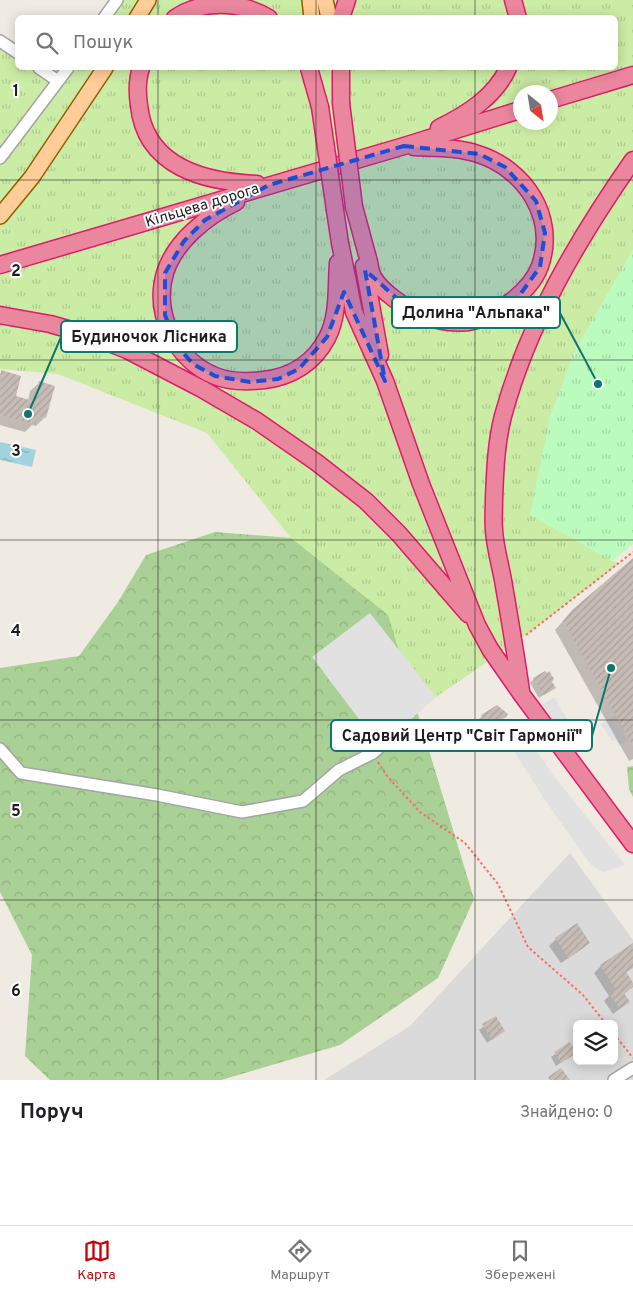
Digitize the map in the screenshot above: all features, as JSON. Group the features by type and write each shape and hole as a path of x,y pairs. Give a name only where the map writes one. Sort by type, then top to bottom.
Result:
{"highway":[{"path":"342,15 347,0"},
{"path":"513,0 517,15"},
{"path":"180,15 193,6 205,3 248,8 263,15"},
{"path":"141,70 137,83 140,114 147,134 158,150 182,168 199,176 226,182 269,185"},
{"path":"310,70 320,107 340,243 354,312 385,381 421,484 477,625 490,649 522,696 633,844"},
{"path":"341,70 341,103 354,207 385,381"},
{"path":"404,146 449,124 476,106 503,79 507,70"},
{"path":"558,98 633,75"},
{"path":"404,146 513,112"},
{"path":"354,207 373,276 396,301 429,318 468,322 484,317 518,296 530,284 540,267 545,233 542,216 536,201 526,186 505,166 479,154 463,150 404,146"},
{"name":"Кільцева дорога","path":"0,265 404,146"},
{"path":"522,696 515,644 494,529 497,449 503,417 522,360 573,252 606,198 633,160"},
{"path":"269,185 227,206 205,220 184,241 165,273 162,294 169,330 176,345 193,364 215,376 250,382 278,378 299,369 316,355 327,337 335,315 340,243"},
{"path":"0,315 50,324 89,335 119,347 202,389 257,421 316,462 366,501 399,534 477,625"}],"main road":[{"path":"139,15 148,0"},
{"path":"310,0 312,15"},
{"path":"325,0 328,15"},
{"path":"0,216 32,177 104,70"},
{"path":"316,70 320,107"},
{"path":"336,70 341,103"}],"street":[{"path":"106,15 116,0"},
{"path":"0,42 15,51"},
{"path":"42,70 58,81"},
{"path":"0,158 66,70"},
{"path":"0,749 21,773 156,795 242,812 303,801 339,770 373,753 403,726"},
{"path":"620,1078 633,1068"}],"path":[{"path":"515,644 633,552"},
{"path":"373,753 387,776 420,812 465,843 498,884 528,947 584,995 603,1020"},
{"path":"618,1039 633,1058"}],"highlighted area":[{"path":"404,146 479,154 505,167 536,201 545,233 540,267 519,296 485,317 468,322 429,318 409,309 365,270 385,381 344,292 327,337 299,369 278,379 250,382 215,376 193,364 176,345 165,315 165,273 184,241 205,220 269,185"}],"shaded area":[{"path":"370,613 436,697 380,747 312,657"},
{"path":"554,697 585,748 576,753 543,704"},
{"path":"615,715 628,740 619,746 615,739 612,741 601,724"},
{"path":"527,736 553,775 625,865 603,872 591,865 549,806 511,747"},
{"path":"570,853 633,940 633,1080 324,1080 410,1026"}],"green space":[{"path":"116,0 633,0 633,250 575,351 550,418 612,561 620,563 522,638 436,697 366,616 291,538 207,433 58,374 0,369 0,46 15,42 15,70 618,70 618,15 105,15"},
{"path":"633,250 633,544 612,561 530,515 550,418 575,351"},
{"path":"215,532 291,538 388,615 474,899 438,978 340,1045 221,1080 50,1080 25,1056 32,955 0,892 0,668 79,656 118,602 146,555"},
{"path":"633,766 633,797 629,789 627,767"}],"water":[{"path":"0,442 36,450 32,467 0,460"}],"building":[{"path":"1,370 21,376 16,396 33,401 39,381 55,386 46,418 37,416 35,424 0,415"},
{"path":"633,558 633,746 563,621 572,610"},
{"path":"545,671 547,673 549,671 554,679 552,682 556,688 544,695 533,678"},
{"path":"497,705 508,714 497,722 495,719 487,723 481,715"},
{"path":"577,923 590,943 568,958 555,938"},
{"path":"633,943 633,968 626,972 633,983 633,987 624,993 630,1002 620,1009 610,994 616,990 600,965"},
{"path":"496,1016 505,1031 492,1040 482,1024"},
{"path":"570,1042 573,1047 573,1056 561,1063 554,1052"},
{"path":"561,1068 570,1080 550,1080 548,1077"}],"place":[{"name":"Долина \"Альпака\"","path":"598,384"},
{"name":"Будиночок Лісника","path":"28,414"},
{"name":"Садовий Центр \"Світ Гармонії\"","path":"611,668"}]}
